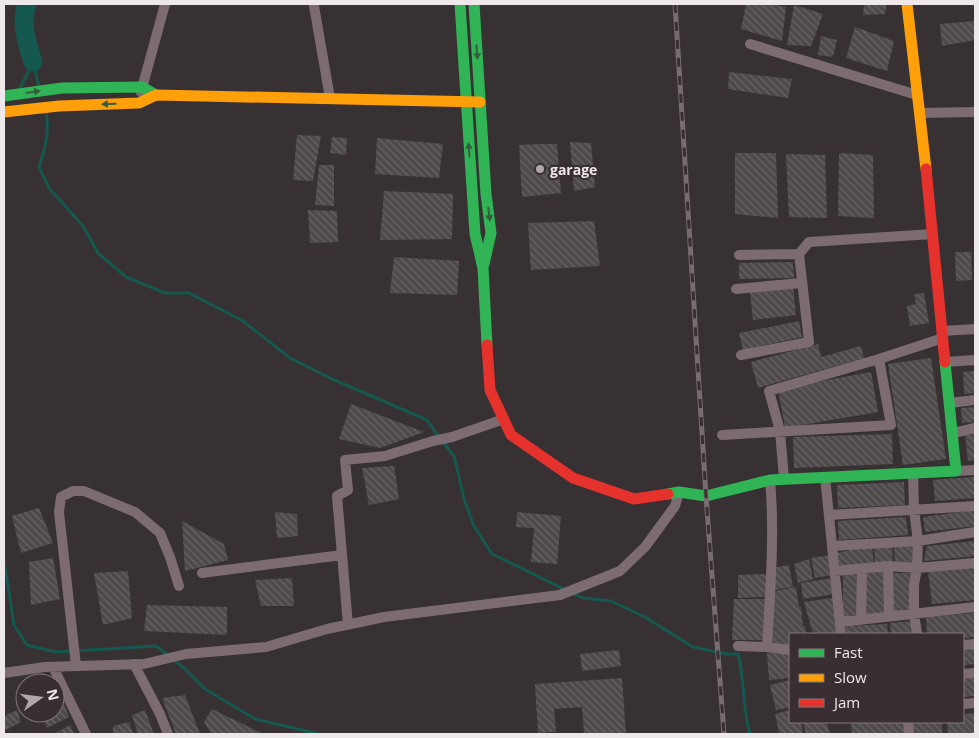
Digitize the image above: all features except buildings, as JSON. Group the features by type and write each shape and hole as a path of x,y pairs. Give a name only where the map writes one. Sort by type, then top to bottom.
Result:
{"street":[{"path":"139,103 165,4"},
{"path":"460,4 475,234 483,268 490,390 511,435 573,478 634,499 679,492 706,496 770,480 975,470"},
{"path":"474,4 486,194 491,233 483,268"},
{"path":"907,4 933,234 956,471"},
{"path":"314,6 330,98"},
{"path":"750,44 918,95"},
{"path":"4,96 62,88 142,87 156,95"},
{"path":"4,112 59,106 139,103 156,95 480,102"},
{"path":"919,112 975,112"},
{"path":"741,355 809,342 799,254 809,242 933,234"},
{"path":"739,255 799,254"},
{"path":"736,289 802,283"},
{"path":"784,480 780,431 769,391 879,359 942,334 975,329"},
{"path":"722,434 891,425 879,359"},
{"path":"945,362 975,360"},
{"path":"950,402 975,400"},
{"path":"348,625 337,496 348,490 345,460 385,456 452,437 504,419"},
{"path":"952,433 975,428"},
{"path":"914,473 914,510 918,541 914,585 914,614 917,633"},
{"path":"825,477 841,633"},
{"path":"767,647 772,498 770,480"},
{"path":"75,662 59,512 61,497 72,491 84,491 135,512 160,533 170,556 179,586"},
{"path":"4,673 53,667 75,662 139,664 186,654 266,647 327,629 384,617 560,595 620,571 645,546 675,506 679,492"},
{"path":"829,516 975,506"},
{"path":"832,546 918,541 975,532"},
{"path":"202,573 342,555"},
{"path":"835,571 888,566 917,568 975,563"},
{"path":"888,566 888,616"},
{"path":"861,619 862,568"},
{"path":"840,622 975,607"},
{"path":"738,646 789,650"},
{"path":"139,664 168,734"},
{"path":"53,667 86,734"}],"waterway":[{"path":"27,4 24,26 33,62"},
{"path":"33,62 39,87"},
{"path":"20,88 33,63"},
{"path":"46,112 46,140 39,167 49,188 83,226 98,253 126,277 165,293 189,293 243,321 290,358 332,379 427,420 439,437"},
{"path":"443,442 454,456 465,502 474,526 492,554 566,590"},
{"path":"4,559 14,625 27,645 56,652 156,646 169,656"},
{"path":"572,593 583,598 611,601 645,617 693,647 726,654 738,654 750,734"},
{"path":"174,660 205,689 255,719 319,734"}],"railway":[{"path":"675,4 706,496 724,734"}],"traffic: fast":[{"path":"460,4 475,234 483,268 487,345"},
{"path":"474,4 486,194 491,233 484,264"},
{"path":"4,96 62,88 142,87 156,95"},
{"path":"668,494 679,492 706,496 770,480 956,471 945,362"}],"traffic: slow":[{"path":"907,4 926,169"},
{"path":"4,112 59,106 139,103 156,95 480,102"}],"traffic: jam":[{"path":"926,169 945,362"},
{"path":"487,345 490,390 511,435 573,478 634,499 668,494"}],"place":[{"name":"garage","path":"540,169"}]}
